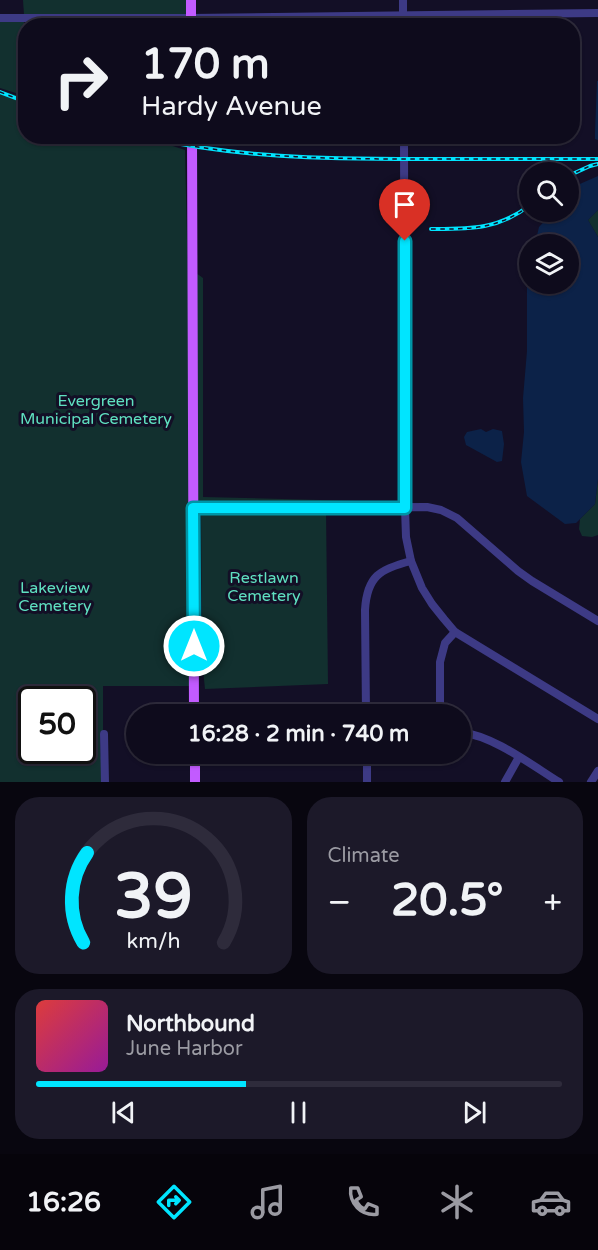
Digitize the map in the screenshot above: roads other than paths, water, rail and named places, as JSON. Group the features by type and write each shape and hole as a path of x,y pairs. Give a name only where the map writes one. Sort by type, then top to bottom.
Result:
{"main road":[{"path":"191,0 191,18"},
{"path":"192,144 194,704"},
{"path":"195,764 195,782"}],"street":[{"path":"403,0 403,16"},
{"path":"332,18 598,13"},
{"path":"0,18 18,18"},
{"path":"404,144 405,508 406,537 411,561 422,588 455,632 598,719"},
{"path":"193,508 427,507 441,510 457,518 532,581 598,621"},
{"path":"366,704 366,595 384,569 411,561"},
{"path":"440,704 440,662 445,643 455,632"},
{"path":"471,733 496,743 559,782"},
{"path":"104,734 105,782"},
{"path":"505,782 519,757"},
{"path":"367,764 367,782"},
{"path":"591,782 598,771"}],"water":[{"path":"598,81 598,140 595,139"},
{"path":"598,176 598,210 588,220 598,237 598,479 595,504 576,523 565,524 527,496 521,462 527,351 527,294 579,294 579,234 537,234 539,227 544,222 579,222 579,184"},
{"path":"481,429 486,432 493,429 502,431 504,444 502,461 497,462 466,445 464,437 467,432"}],"railway":[{"path":"0,92 18,99"},
{"path":"183,144 246,153 315,158 598,159"},
{"path":"579,171 598,164"},
{"path":"431,229 471,228 495,224 519,212"}],"park label":[{"name":"Evergreen Municipal Cemetery","path":"96,409"},
{"name":"Restlawn Cemetery","path":"264,586"},
{"name":"Lakeview Cemetery","path":"55,596"}]}
